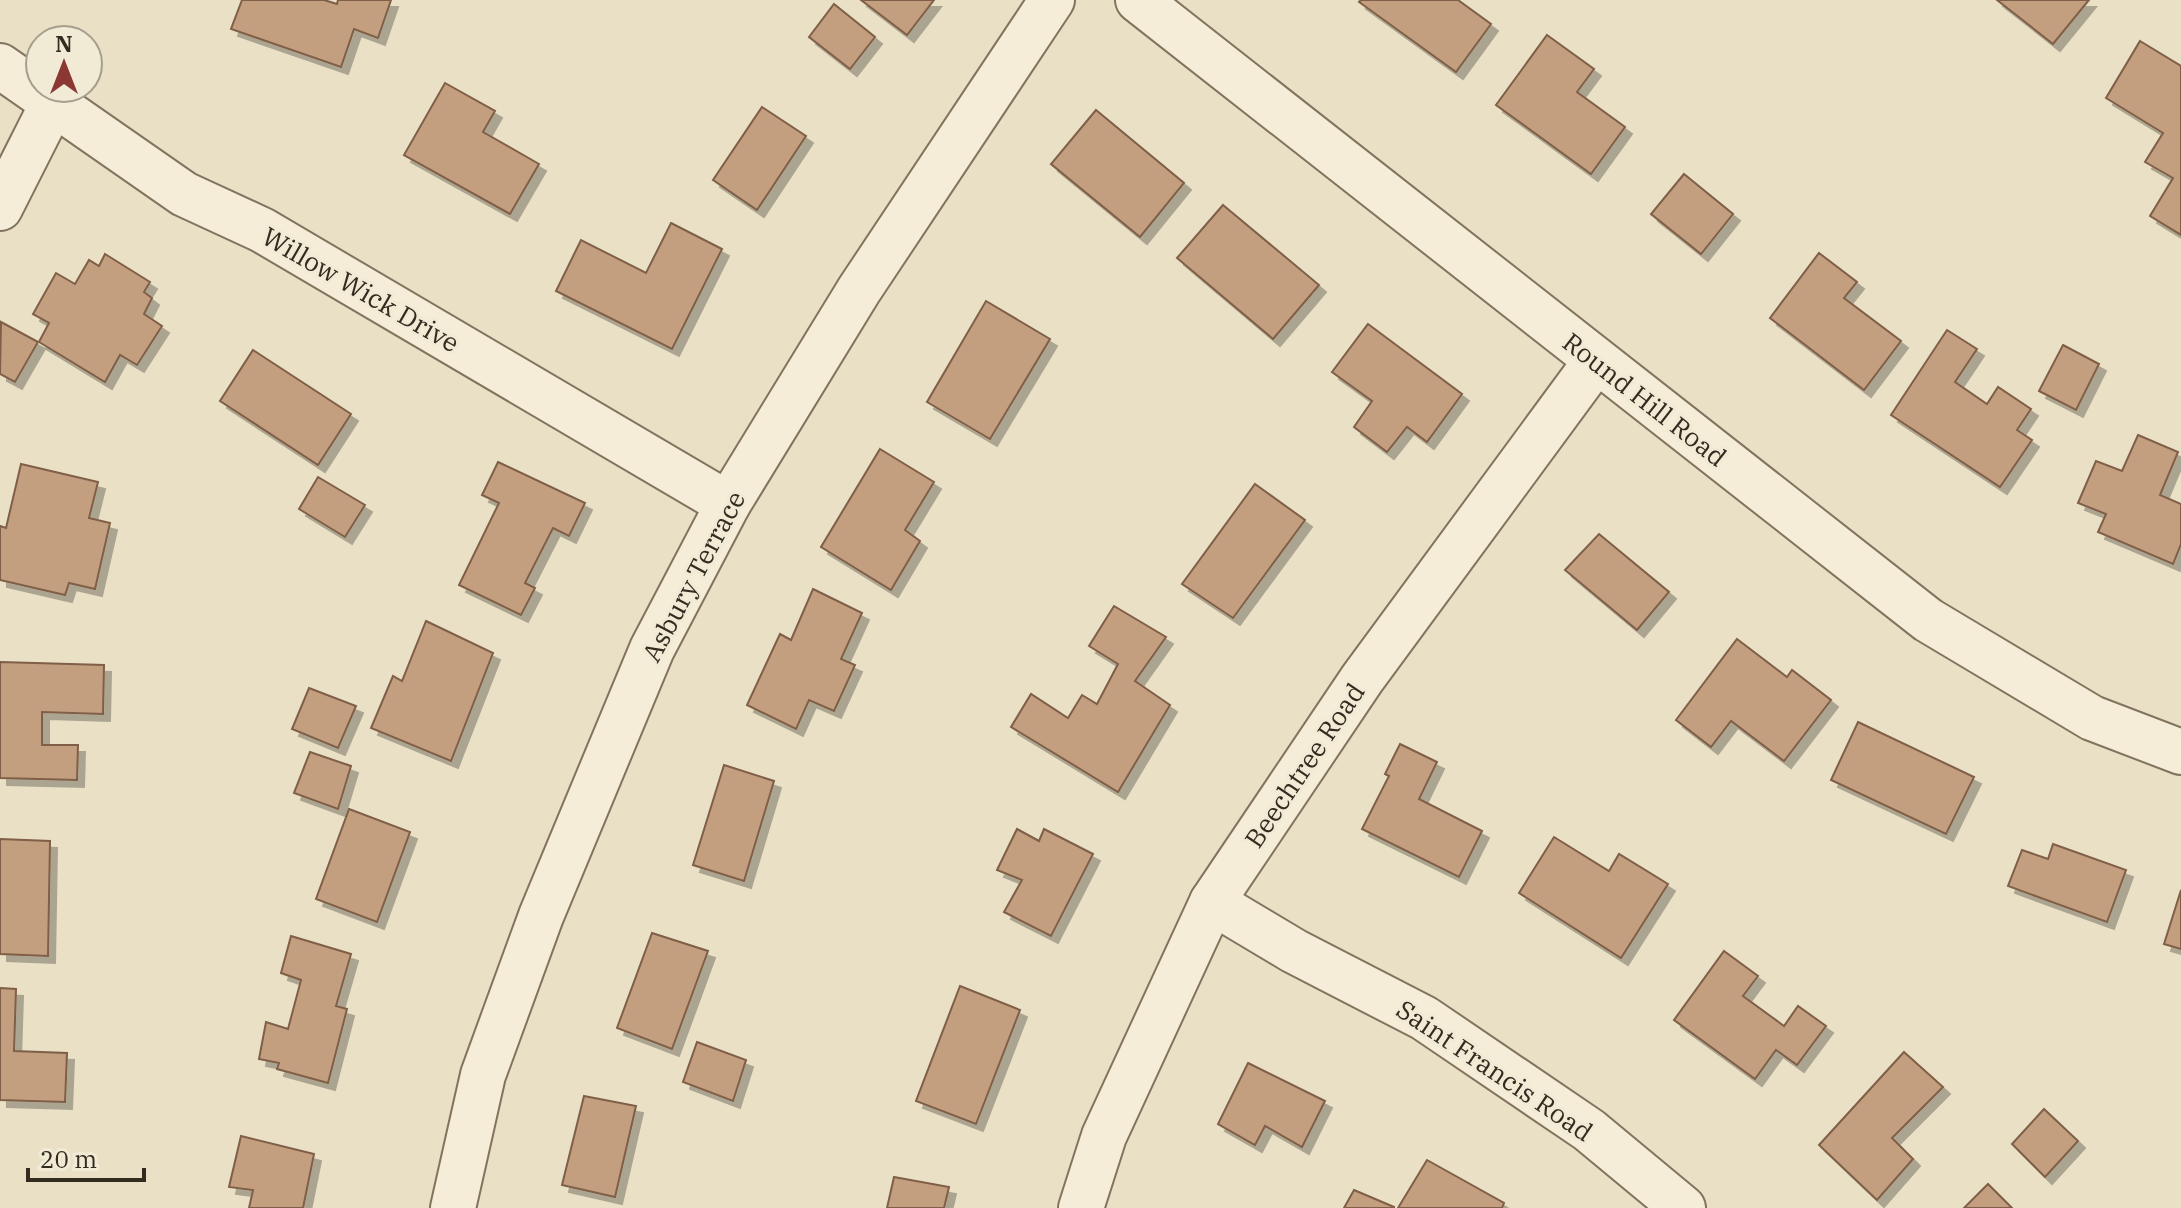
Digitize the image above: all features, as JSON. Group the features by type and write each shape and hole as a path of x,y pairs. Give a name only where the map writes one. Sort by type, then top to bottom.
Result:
{"street":[{"name":"Asbury Terrace","path":"453,1208 483,1075 541,916 652,649 728,504 859,290 1052,0"},
{"name":"Round Hill Road","path":"1138,0 1928,620 2092,718 2181,752"},
{"name":"Willow Wick Drive","path":"0,66 24,83"},
{"path":"0,208 52,104"},
{"name":"Willow Wick Drive","path":"54,104 184,194 262,230 728,504"},
{"name":"Beechtree Road","path":"1081,1208 1104,1136 1212,902 1362,679 1596,361"},
{"name":"Saint Francis Road","path":"1212,902 1294,951 1424,1018 1589,1130 1683,1208"}],"building":[{"path":"242,0 324,0 337,4 338,0 391,0 378,38 354,29 341,67 231,29"},
{"path":"861,0 934,0 907,35"},
{"path":"1458,0 1491,24 1456,72 1359,2"},
{"path":"1997,0 2089,0 2053,44"},
{"path":"834,4 875,37 850,69 809,37"},
{"path":"1547,35 1594,69 1577,92 1625,127 1591,174 1496,105"},
{"path":"2140,41 2181,66 2181,235 2150,216 2173,178 2145,162 2163,133 2106,98"},
{"path":"445,83 495,111 483,132 539,164 510,214 404,155"},
{"path":"762,107 806,136 757,210 713,180"},
{"path":"1096,110 1184,183 1140,237 1051,164"},
{"path":"1684,174 1733,214 1701,254 1651,214"},
{"path":"1223,205 1319,285 1273,339 1177,258"},
{"path":"671,223 722,249 672,349 556,291 581,240 646,273"},
{"path":"1819,253 1857,282 1844,298 1901,341 1864,390 1770,318"},
{"path":"105,254 150,282 144,292 152,298 144,314 162,326 137,365 120,355 105,382 39,342 49,323 33,314 56,273 75,284 89,260 99,266"},
{"path":"986,301 1050,339 990,439 927,402"},
{"path":"1,322 38,342 15,382 0,374"},
{"path":"1368,324 1462,394 1427,442 1407,427 1387,452 1354,427 1372,401 1332,372"},
{"path":"1947,330 1977,349 1955,382 1987,404 1998,387 2031,409 2017,430 2032,440 2000,487 1891,415"},
{"path":"2063,345 2099,364 2076,410 2039,391"},
{"path":"253,350 351,414 318,465 220,401"},
{"path":"2138,435 2178,452 2160,495 2181,504 2181,544 2173,564 2098,532 2106,514 2078,503 2096,461 2122,471"},
{"path":"880,449 934,482 905,530 920,541 891,590 821,547"},
{"path":"498,462 585,503 569,536 553,528 525,583 535,588 521,615 459,585 499,503 482,495"},
{"path":"21,464 98,482 89,518 110,523 95,589 69,583 65,595 0,580 0,526 6,528"},
{"path":"318,477 365,505 345,537 299,509"},
{"path":"1255,484 1305,520 1233,618 1182,584"},
{"path":"1599,534 1669,592 1637,630 1565,570"},
{"path":"813,589 862,613 841,659 855,665 834,711 809,700 796,729 747,705 780,634 791,640"},
{"path":"1114,606 1166,637 1135,681 1170,705 1118,792 1011,727 1031,694 1068,718 1082,695 1097,704 1118,664 1089,646"},
{"path":"426,621 493,653 451,761 371,728 393,676 402,681"},
{"path":"1737,639 1787,677 1792,670 1831,700 1784,761 1731,721 1711,747 1676,720"},
{"path":"0,662 104,665 103,714 42,712 42,745 78,745 77,780 0,778"},
{"path":"309,688 356,706 338,748 292,729"},
{"path":"1858,722 1974,777 1946,834 1831,780"},
{"path":"1400,744 1437,762 1419,799 1482,831 1459,877 1362,829 1389,776 1385,774"},
{"path":"310,752 351,766 338,809 294,793"},
{"path":"724,765 774,781 744,881 693,865"},
{"path":"349,809 410,832 377,922 316,899"},
{"path":"1017,829 1039,841 1044,829 1093,854 1051,936 1004,912 1022,880 997,870"},
{"path":"1554,837 1609,871 1619,854 1668,884 1621,958 1519,893"},
{"path":"0,839 50,841 48,956 0,954"},
{"path":"2053,844 2126,870 2107,922 2008,886 2022,850 2048,859"},
{"path":"2181,890 2181,949 2164,944"},
{"path":"652,933 708,951 672,1049 617,1028"},
{"path":"291,936 351,954 336,1006 347,1009 328,1083 277,1069 279,1063 259,1059 266,1022 288,1029 301,980 281,973"},
{"path":"1724,951 1758,976 1743,996 1784,1026 1798,1006 1826,1026 1797,1065 1776,1050 1755,1079 1674,1020"},
{"path":"960,986 1020,1010 976,1124 916,1101"},
{"path":"0,988 16,989 14,1051 67,1053 65,1102 0,1100"},
{"path":"697,1042 746,1060 733,1101 683,1082"},
{"path":"1904,1052 1943,1087 1892,1138 1913,1159 1877,1200 1819,1145"},
{"path":"1248,1063 1325,1101 1302,1147 1265,1126 1255,1145 1218,1124"},
{"path":"584,1096 636,1106 615,1197 562,1185"},
{"path":"2044,1109 2078,1141 2045,1177 2012,1144"},
{"path":"241,1136 314,1154 303,1208 249,1208 253,1190 229,1187"},
{"path":"1427,1160 1504,1203 1502,1208 1398,1208"},
{"path":"894,1177 949,1187 944,1208 887,1208"},
{"path":"1988,1184 2012,1208 1964,1208"},
{"path":"1354,1190 1394,1207 1394,1208 1344,1208"}]}
